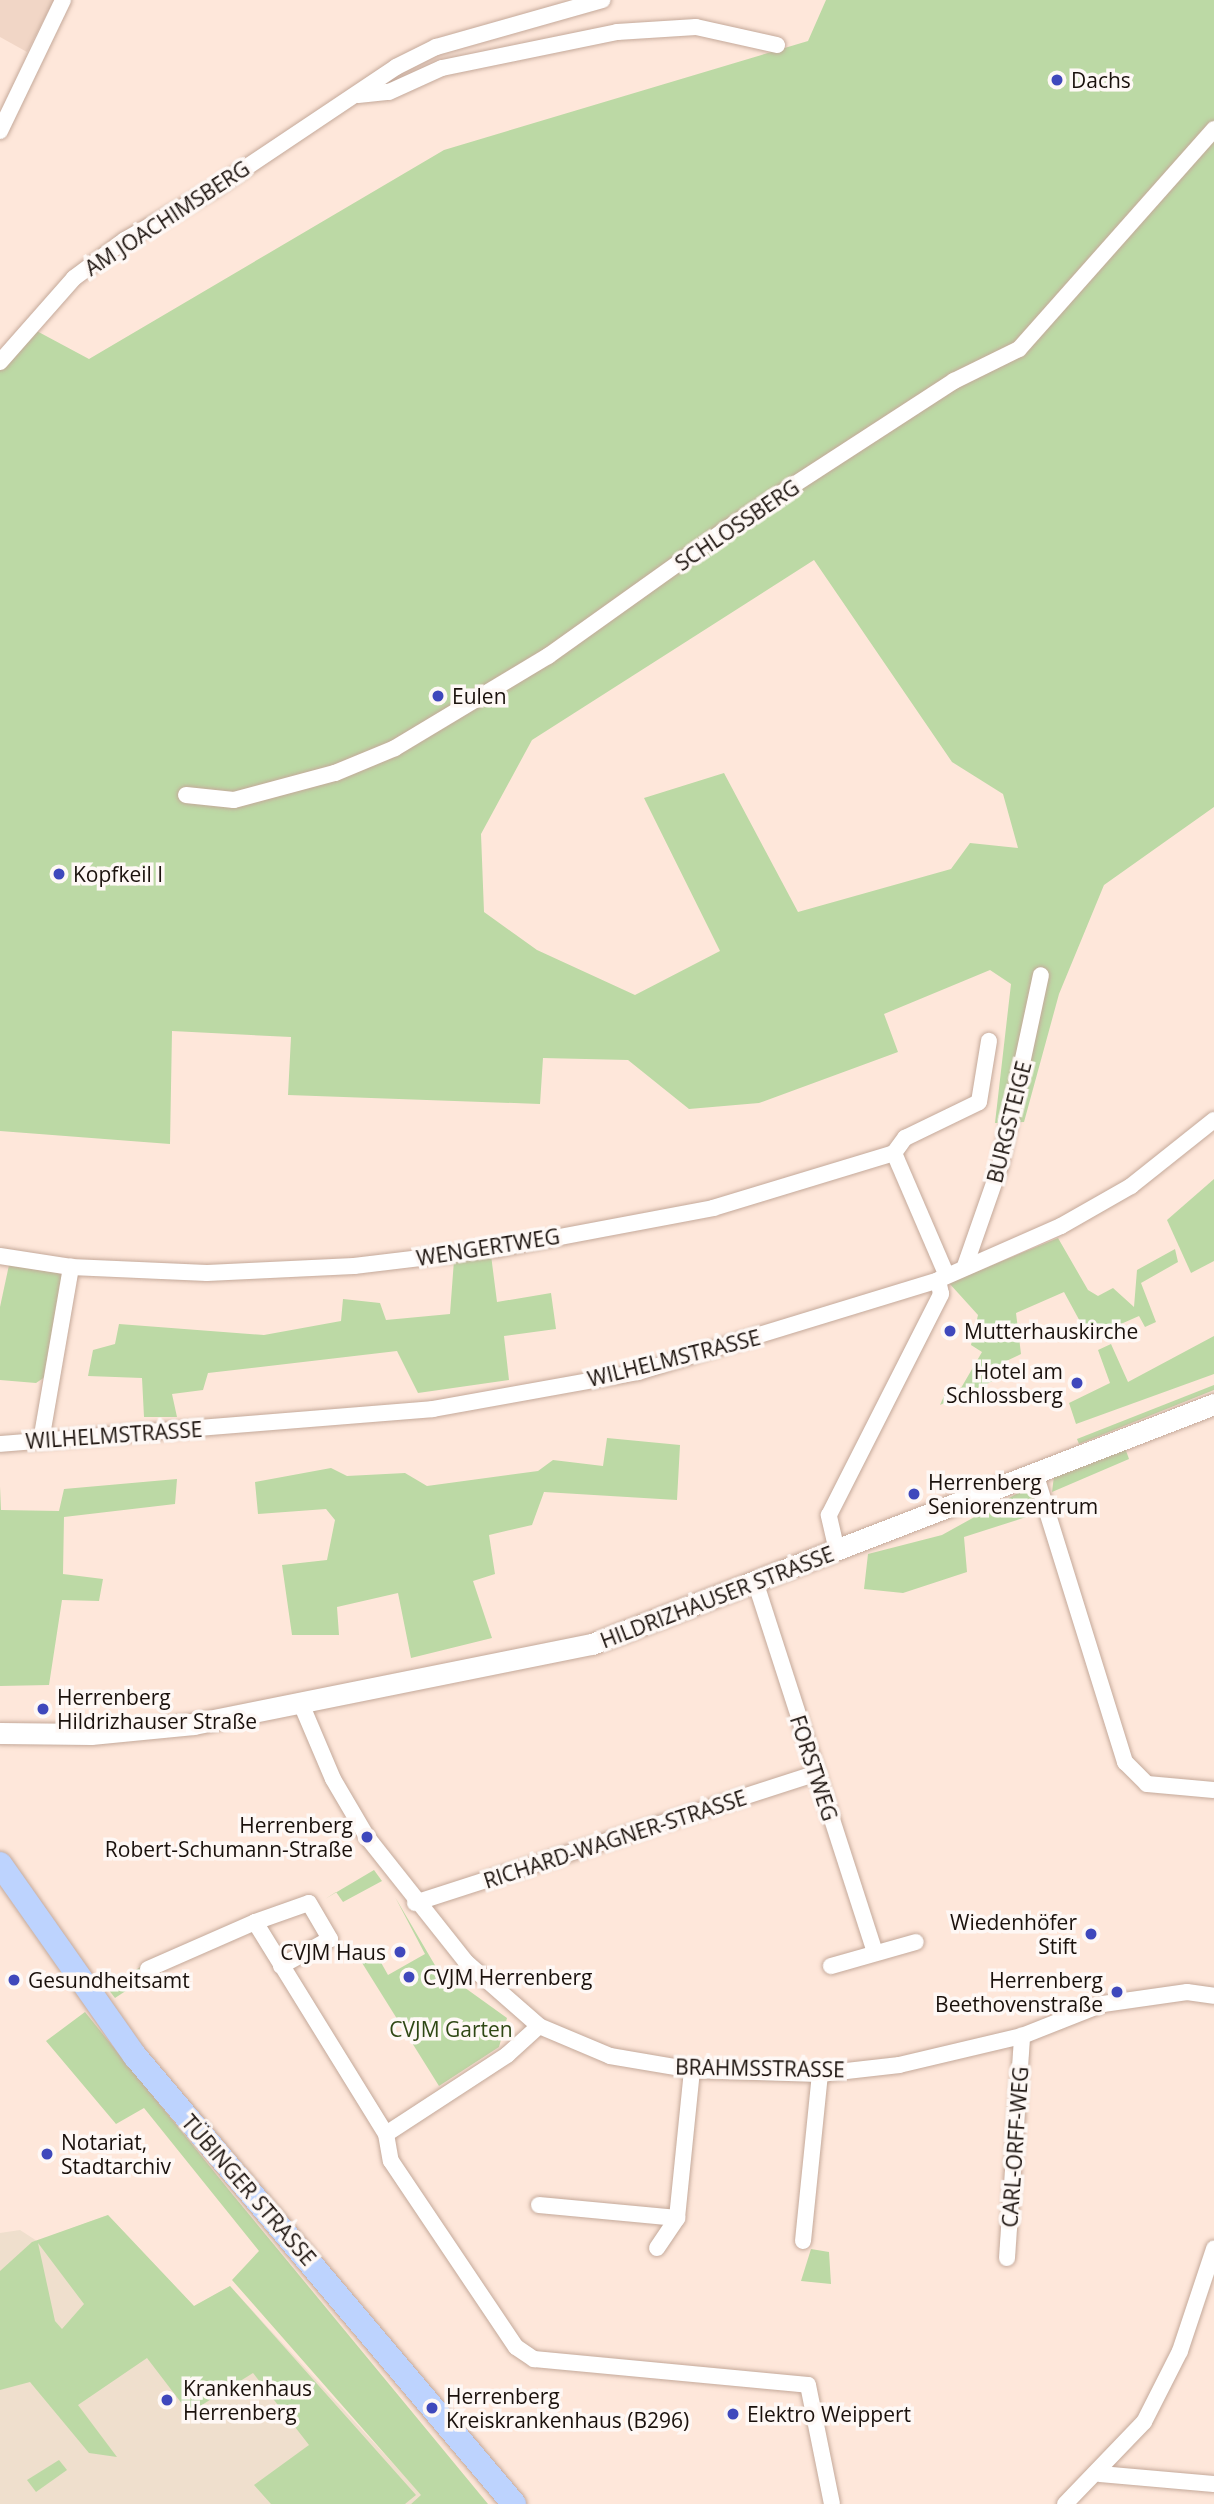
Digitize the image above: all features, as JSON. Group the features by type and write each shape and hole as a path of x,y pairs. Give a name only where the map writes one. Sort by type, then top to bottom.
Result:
{"main road":[{"name":"HILDRIZHAUSER STRASSE","path":"0,1733 152,1730 302,1706 592,1644 756,1584 1214,1404"},
{"name":"HILDRIZHAUSER STRASSE","path":"0,1741 33,1734"},
{"name":"TÜBINGER STRASSE","path":"0,1864 135,2056 514,2504"}],"street":[{"path":"0,131 63,0"},
{"name":"AM JOACHIMSBERG","path":"0,362 84,270 354,96 436,47 602,0"},
{"name":"AM JOACHIMSBERG","path":"354,96 389,92 442,68 617,32 696,27 777,45"},
{"name":"SCHLOSSBERG","path":"186,795 211,802 262,796 335,773 395,748 548,656 726,529 954,381 1019,349 1214,129"},
{"name":"BURGSTEIGE","path":"965,1266 1000,1167 1041,975"},
{"name":"WENGERTWEG","path":"0,1256 71,1266 207,1273 354,1266 502,1248 713,1208 894,1153 905,1138 979,1101 989,1041"},
{"name":"WILHELMSTRASSE","path":"0,1444 433,1409 583,1382 718,1349 942,1277 1061,1226 1131,1186 1214,1120"},
{"path":"836,1551 829,1515 941,1294 942,1277 894,1153"},
{"path":"41,1441 71,1266"},
{"path":"1035,1473 1125,1762 1147,1784 1214,1790"},
{"name":"FORSTWEG","path":"756,1584 875,1952"},
{"name":"BRAHMSSTRASSE","path":"302,1706 332,1779 415,1903 491,1987 538,2026 610,2056 692,2070 820,2074 899,2065 1022,2036 1103,2004 1187,1992 1214,1996"},
{"name":"RICHARD-WAGNER-STRASSE","path":"415,1903 816,1774"},
{"path":"148,1969 255,1922 309,1903 330,1939 281,1966"},
{"path":"255,1922 386,2134 391,2161 516,2347 534,2359 808,2385 832,2504"},
{"path":"831,1966 916,1942"},
{"path":"386,2134 507,2055 538,2026"},
{"name":"CARL-ORFF-WEG","path":"1007,2258 1022,2036"},
{"path":"657,2248 677,2218 692,2070"},
{"path":"803,2241 820,2074"},
{"path":"540,2205 677,2218"},
{"path":"1065,2504 1100,2474 1144,2421 1207,2297 1214,2249"},
{"path":"1100,2474 1214,2484"}],"shaded area":[{"path":"0,0 54,0 27,52 0,37"},
{"name":"Krankenhaus Herrenberg","path":"108,2215 194,2306 230,2286 422,2495 411,2504 0,2504 0,2233 20,2230 37,2241"}],"green space":[{"path":"826,0 1214,0 1214,807 1104,885 1059,994 1024,1122 995,1123 1011,984 990,970 884,1014 898,1052 759,1103 689,1109 628,1060 543,1058 540,1104 288,1095 291,1037 172,1031 170,1144 0,1131 0,362 33,329 89,359 444,150 808,41","holes":["814,560 952,762 1003,794 1018,848 970,843 951,869 798,912 724,773 644,798 720,951 635,995 537,950 484,912 481,834 532,740"]},
{"path":"1214,1179 1214,1261 1191,1273 1167,1220"},
{"path":"1058,1238 1088,1290 1098,1296 1113,1288 1134,1307 1137,1270 1175,1249 1178,1262 1141,1283 1156,1322 1145,1327 1139,1316 1089,1338 1064,1292 1016,1313 1021,1354 1000,1364 1002,1377 940,1405 949,1385 961,1388 982,1352 971,1345 978,1315 949,1283"},
{"path":"491,1255 497,1302 551,1293 556,1329 504,1336 509,1380 418,1393 397,1351 208,1373 203,1390 172,1394 177,1417 144,1417 142,1378 88,1376 93,1350 115,1344 119,1324 264,1335 341,1321 343,1299 380,1303 386,1320 450,1314 454,1260"},
{"path":"9,1265 64,1274 45,1377 36,1383 0,1380 0,1307"},
{"path":"1214,1336 1214,1374 1076,1424 1069,1403 1110,1383 1098,1350 1111,1344 1128,1382"},
{"path":"1214,1385 1214,1390 1079,1444 1077,1439"},
{"path":"607,1438 680,1445 677,1500 544,1492 532,1525 489,1535 495,1574 473,1581 492,1638 411,1658 398,1593 337,1607 339,1635 292,1635 282,1565 327,1560 335,1520 326,1509 258,1514 255,1482 331,1468 347,1476 405,1473 427,1486 538,1471 553,1460 603,1466"},
{"path":"1124,1445 1129,1459 1052,1492 1054,1476"},
{"path":"177,1479 175,1504 64,1517 63,1574 103,1579 99,1601 62,1600 49,1685 0,1686 0,1486 1,1510 59,1511 64,1489"},
{"path":"1025,1489 1036,1494 1039,1513 964,1537 967,1572 903,1593 864,1589 868,1554 942,1535"},
{"path":"374,1870 382,1881 343,1902 336,1892"},
{"name":"CVJM Garten","path":"395,1897 436,1967 507,2018 499,2047 439,2086 359,1958 374,1950 388,1975 425,1954"},
{"path":"143,1965 150,1975 115,1998 108,1989"},
{"path":"85,2012 488,2504 411,2504 421,2495 232,2280 259,2251 144,2108 116,2124 46,2041"},
{"path":"108,2215 194,2306 230,2286 416,2495 405,2504 271,2504 254,2485 309,2445 253,2373 189,2413 147,2358 78,2405 117,2457 89,2453 30,2382 0,2390 0,2271 32,2242","holes":["38,2243 84,2304 62,2329 55,2321"]},
{"path":"811,2249 829,2252 831,2284 801,2281"},
{"path":"59,2460 67,2470 36,2492 27,2480"}],"place":[{"name":"Dachs","path":"1057,80"},
{"name":"Eulen","path":"438,696"},
{"name":"Kopfkeil I","path":"59,874"},
{"name":"Mutterhauskirche","path":"950,1331"},
{"name":"Hotel am Schlossberg","path":"1077,1383"},
{"name":"Herrenberg Seniorenzentrum","path":"914,1494"},
{"name":"Herrenberg Hildrizhauser Straße","path":"43,1709"},
{"name":"Herrenberg Robert-Schumann-Straße","path":"367,1837"},
{"name":"Wiedenhöfer Stift","path":"1091,1934"},
{"name":"CVJM Haus","path":"400,1952"},
{"name":"CVJM Herrenberg","path":"409,1977"},
{"name":"Gesundheitsamt","path":"14,1980"},
{"name":"Herrenberg Beethovenstraße","path":"1117,1992"},
{"name":"Notariat, Stadtarchiv","path":"47,2154"},
{"name":"Krankenhaus Herrenberg","path":"167,2400"},
{"name":"Herrenberg Kreiskrankenhaus (B296)","path":"432,2408"},
{"name":"Elektro Weippert","path":"733,2414"}]}
